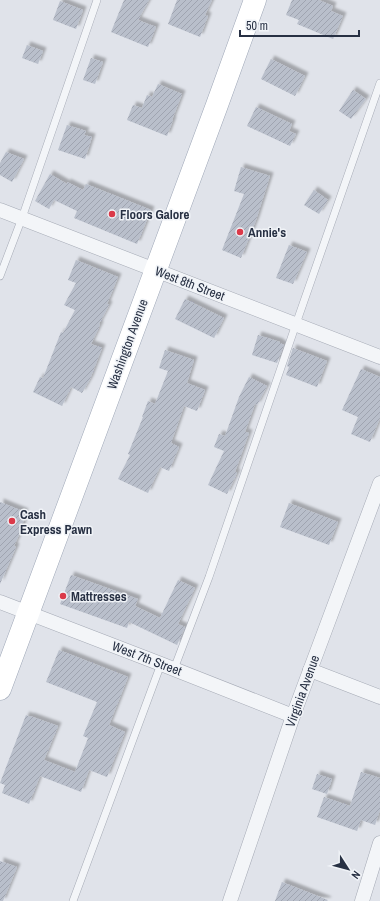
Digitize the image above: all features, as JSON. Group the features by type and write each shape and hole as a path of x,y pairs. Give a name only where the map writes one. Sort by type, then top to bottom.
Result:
{"main road":[{"name":"Washington Avenue","path":"0,689 255,0"}],"street":[{"name":"West 8th Street","path":"0,210 380,357"},
{"name":"Virginia Avenue","path":"230,901 293,716 380,482"},
{"name":"West 7th Street","path":"0,602 168,666 293,716"},
{"path":"310,670 380,697"},
{"path":"362,901 380,843"}],"lane":[{"path":"0,276 22,218 97,0"},
{"path":"73,901 168,666 209,577 380,83"}],"building":[{"path":"124,0 149,0 138,20 156,27 148,47 111,32"},
{"path":"177,0 212,0 205,15 208,16 200,37 168,24"},
{"path":"292,0 319,0 333,6 331,11 343,16 333,39 297,24 299,20 286,15"},
{"path":"60,1 83,10 76,29 53,20"},
{"path":"27,45 43,51 38,64 22,58"},
{"path":"91,58 103,62 95,84 83,80"},
{"path":"271,59 305,76 295,96 261,79"},
{"path":"158,84 182,94 167,136 127,120 133,105 142,108 147,95 152,97"},
{"path":"353,90 366,99 351,119 339,111"},
{"path":"256,107 292,124 289,131 296,134 290,146 247,126"},
{"path":"67,125 86,131 84,135 92,137 85,159 58,150"},
{"path":"6,152 24,159 12,182 0,175 0,163"},
{"path":"241,167 270,176 256,220 241,258 222,250 244,194 234,191"},
{"name":"Floors Galore","path":"50,174 67,184 67,182 83,190 86,184 151,210 137,244 74,218 77,211 54,200 49,209 35,201"},
{"path":"314,190 328,200 319,214 304,205"},
{"path":"289,245 307,252 293,284 276,278"},
{"path":"76,260 118,277 107,304 109,305 91,344 102,348 90,379 82,393 71,387 62,406 33,392 40,377 43,378 61,332 63,333 75,310 64,305 76,283 68,280"},
{"path":"185,299 224,318 214,338 175,319"},
{"path":"258,335 280,342 284,345 277,363 252,355"},
{"path":"293,348 327,361 317,387 286,375 289,367 287,366"},
{"path":"165,350 194,360 187,383 205,390 197,411 184,406 171,443 179,447 169,471 160,467 148,493 118,479 130,455 128,454 148,401 155,404 168,371 159,368"},
{"path":"361,369 380,377 380,418 370,442 351,434 358,417 342,410"},
{"path":"249,377 267,386 257,405 255,404 245,432 249,433 235,472 237,473 227,494 208,485 224,451 214,447 219,434 225,436 239,397"},
{"name":"Cash Express Pawn","path":"0,502 25,512 23,515 25,516 23,526 14,546 16,547 0,584"},
{"path":"289,503 338,522 329,545 280,527"},
{"path":"71,575 138,599 135,606 160,618 178,580 195,588 178,624 185,627 177,645 129,622 127,628 60,604"},
{"path":"59,650 128,677 109,725 125,732 107,777 89,770 81,792 40,776 29,804 2,793 5,785 0,783 26,715 58,726 44,760 75,772 88,738 83,736 97,702 46,682"},
{"path":"361,772 380,778 380,810 375,825 361,820 357,831 317,817 324,797 350,806"},
{"path":"317,774 332,779 327,794 312,789"},
{"path":"0,861 17,867 3,901 0,901"},
{"path":"282,882 328,900 275,901"}],"place":[{"name":"Floors Galore","path":"112,214"},
{"name":"Annie's","path":"240,232"},
{"name":"Cash Express Pawn","path":"12,521"},
{"name":"Mattresses","path":"63,596"}]}
